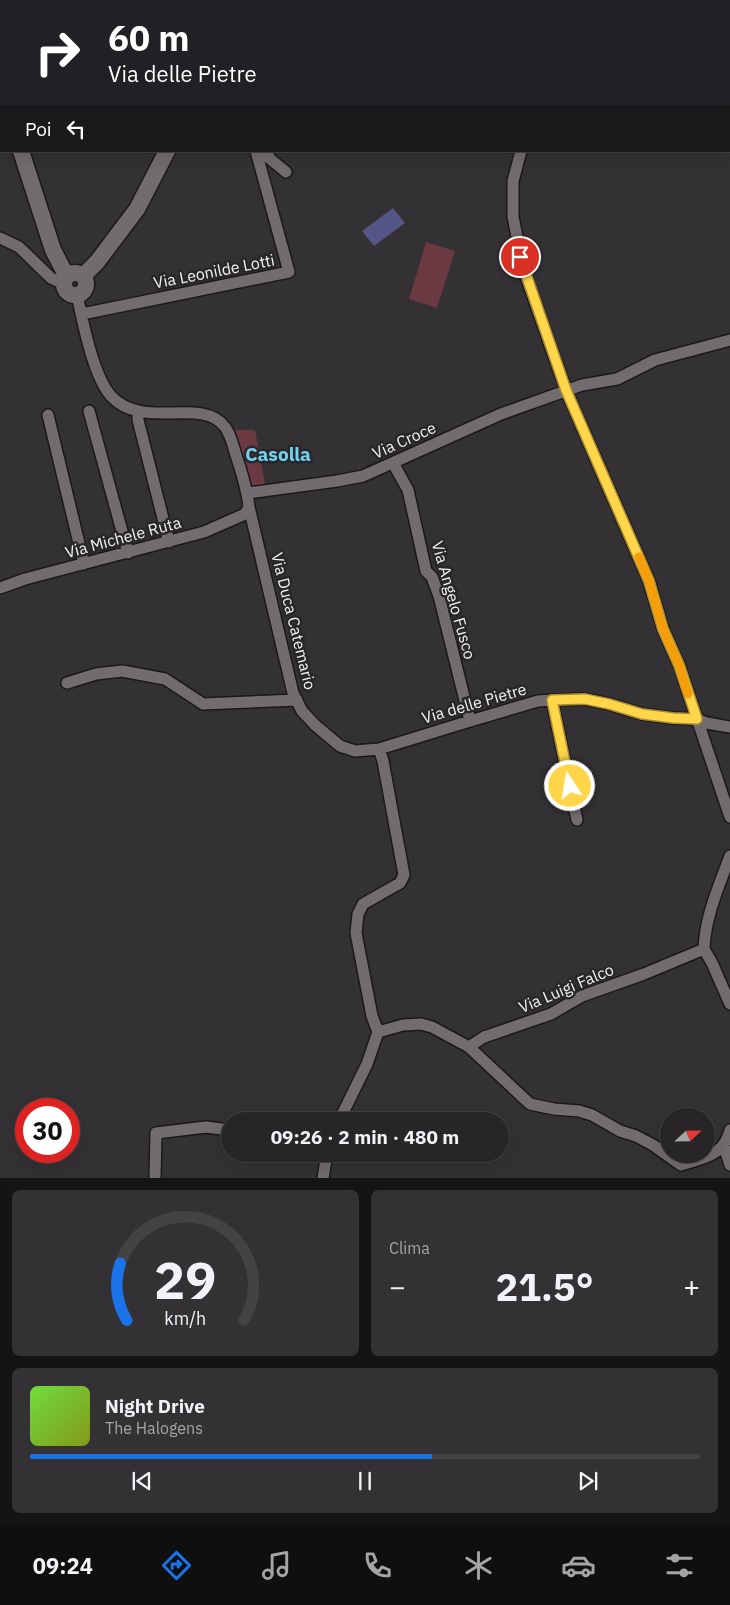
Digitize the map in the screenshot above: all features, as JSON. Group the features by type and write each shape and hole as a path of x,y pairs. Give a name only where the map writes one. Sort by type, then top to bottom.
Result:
{"street":[{"path":"22,152 53,250 72,279"},
{"path":"72,279 97,262 137,209 166,152"},
{"name":"Via Leonilde Lotti","path":"82,314 289,272 256,152"},
{"path":"267,152 269,158 286,172"},
{"path":"521,152 513,181 512,217 520,257 566,390 649,581 663,629 679,665 730,817"},
{"path":"0,238 19,247 51,278 72,279 86,286 83,292 77,295"},
{"name":"Via Duca Catemario","path":"77,295 92,354 103,384 112,397 129,409 151,414 204,414 216,419 224,426 230,436 248,493 249,507 293,693 302,711 340,746 355,751 379,749"},
{"name":"Via Croce","path":"248,493 363,476 501,414 582,385 617,379 655,360 730,340"},
{"path":"89,410 128,553"},
{"path":"138,411 138,420 169,542"},
{"path":"48,415 84,564"},
{"name":"Via Angelo Fusco","path":"392,463 408,490 426,571 432,577 439,596 470,720"},
{"name":"Via Michele Ruta","path":"0,588 25,579 204,532 245,514 249,507"},
{"path":"67,683 96,674 122,671 165,679 202,704 297,700"},
{"name":"Via delle Pietre","path":"379,749 470,720 538,701 552,700 585,699 642,714 697,719 707,723 730,727"},
{"path":"552,700 577,820"},
{"path":"343,1112 367,1064 378,1032 372,1016 356,932 358,914 363,904 400,883 404,875 383,761 379,749"},
{"path":"730,856 711,911 704,949 730,1004"},
{"name":"Via Luigi Falco","path":"469,1047 484,1037 551,1014 582,996 644,974 704,949"},
{"path":"378,1032 403,1025 421,1024 439,1030 469,1047 530,1104 592,1115 653,1145 681,1165 713,1154 724,1146 730,1130"},
{"path":"155,1178 156,1133 206,1128 221,1129"},
{"path":"724,1146 730,1165"},
{"path":"323,1178 326,1162"}],"shaded area":[{"path":"393,208 405,223 374,246 362,231"},
{"path":"426,242 455,251 437,308 409,299"},
{"path":"232,430 255,430 265,484 251,487"}],"slow traffic":[{"path":"639,557 649,581 663,629 679,665 688,694"}],"district":[{"name":"Casolla","path":"278,454"}],"route":[{"path":"520,257 538,314 566,390 649,581 663,629 679,665 697,719 642,714 585,699 552,700 570,786"}]}
